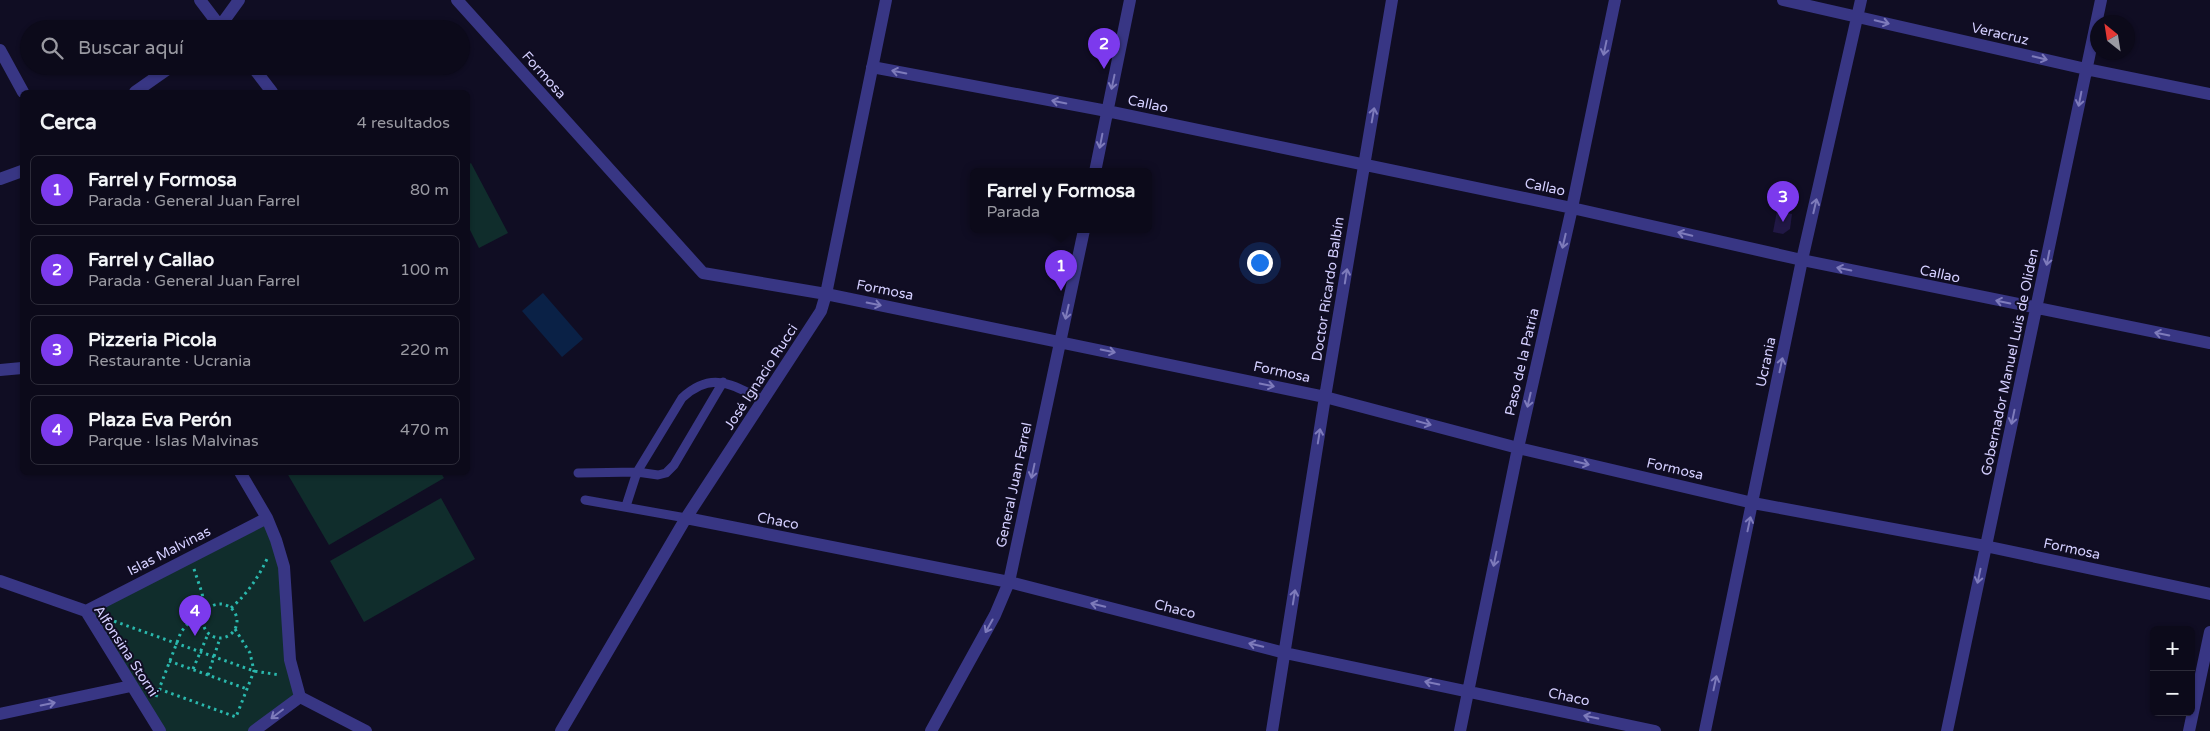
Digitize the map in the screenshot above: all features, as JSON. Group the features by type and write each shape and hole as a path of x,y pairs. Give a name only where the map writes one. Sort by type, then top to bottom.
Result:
{"street":[{"path":"200,0 214,20"},
{"path":"225,20 239,0"},
{"name":"Formosa","path":"457,0 699,270 712,276 826,294 1325,397 1518,448 1753,503 1985,546 2210,594"},
{"name":"José Ignacio Rucci","path":"561,731 686,518 821,311 886,0"},
{"path":"1096,168 1130,0"},
{"name":"Doctor Ricardo Balbín","path":"1272,731 1325,397 1392,0"},
{"name":"Paso de la Patria","path":"1460,731 1518,448 1572,208 1615,0"},
{"name":"Veracruz","path":"1783,0 2086,69 2210,94"},
{"name":"Ucrania","path":"1705,731 1802,260 1861,0"},
{"name":"Gobernador Manuel Luis de Oliden","path":"1947,731 2101,0"},
{"path":"0,50 22,90"},
{"name":"Callao","path":"872,67 1107,111 1572,208 1802,260 2210,343"},
{"path":"138,90 159,75"},
{"path":"259,75 270,90"},
{"path":"0,179 20,172"},
{"name":"General Juan Farrel","path":"931,731 995,615 1009,582 1083,233"},
{"path":"0,370 20,368"},
{"path":"242,475 266,518 276,540 284,567 290,660 293,678 300,697 366,731"},
{"name":"Islas Malvinas","path":"86,611 266,518"},
{"name":"Chaco","path":"686,518 1009,582 1285,653 1468,690 1655,731"},
{"name":"Alfonsina Storni","path":"0,581 86,611 160,731"},
{"path":"2189,731 2210,632"},
{"path":"0,714 132,686"},
{"path":"254,731 300,697"}],"lane":[{"path":"578,473 637,472 658,475 666,473 674,464 723,382"},
{"path":"626,506 637,472 682,398 693,388 701,384 723,382 763,400"},
{"path":"585,500 686,518"}],"path":[{"path":"231,608 242,598 254,582 276,540"},
{"path":"188,558 200,585 205,612"},
{"path":"159,689 236,717 254,671 250,653 235,629 236,615 231,608 218,603 212,605 205,612 202,619 204,630 208,634 220,638 229,635 235,629"},
{"path":"86,611 254,671 293,678"},
{"path":"149,714 184,626 190,621 202,619"},
{"path":"193,669 208,634"},
{"path":"208,675 220,638"},
{"path":"170,661 247,689"}],"green space":[{"path":"470,164 508,233 479,248 470,230"},
{"path":"288,475 442,475 444,478 329,545"},
{"path":"441,498 475,559 364,622 330,561"},
{"path":"267,518 276,540 300,697 254,731 160,731 86,611"}],"water":[{"path":"543,293 583,339 562,357 522,311"}],"building":[{"path":"1777,211 1792,214 1790,229 1783,234 1773,232"}],"place":[{"name":"Farrel y Callao","path":"1104,69"},
{"name":"Pizzeria Picola","path":"1783,222"},
{"name":"Farrel y Formosa","path":"1061,291"},
{"name":"Plaza Eva Perón","path":"195,636"}]}
